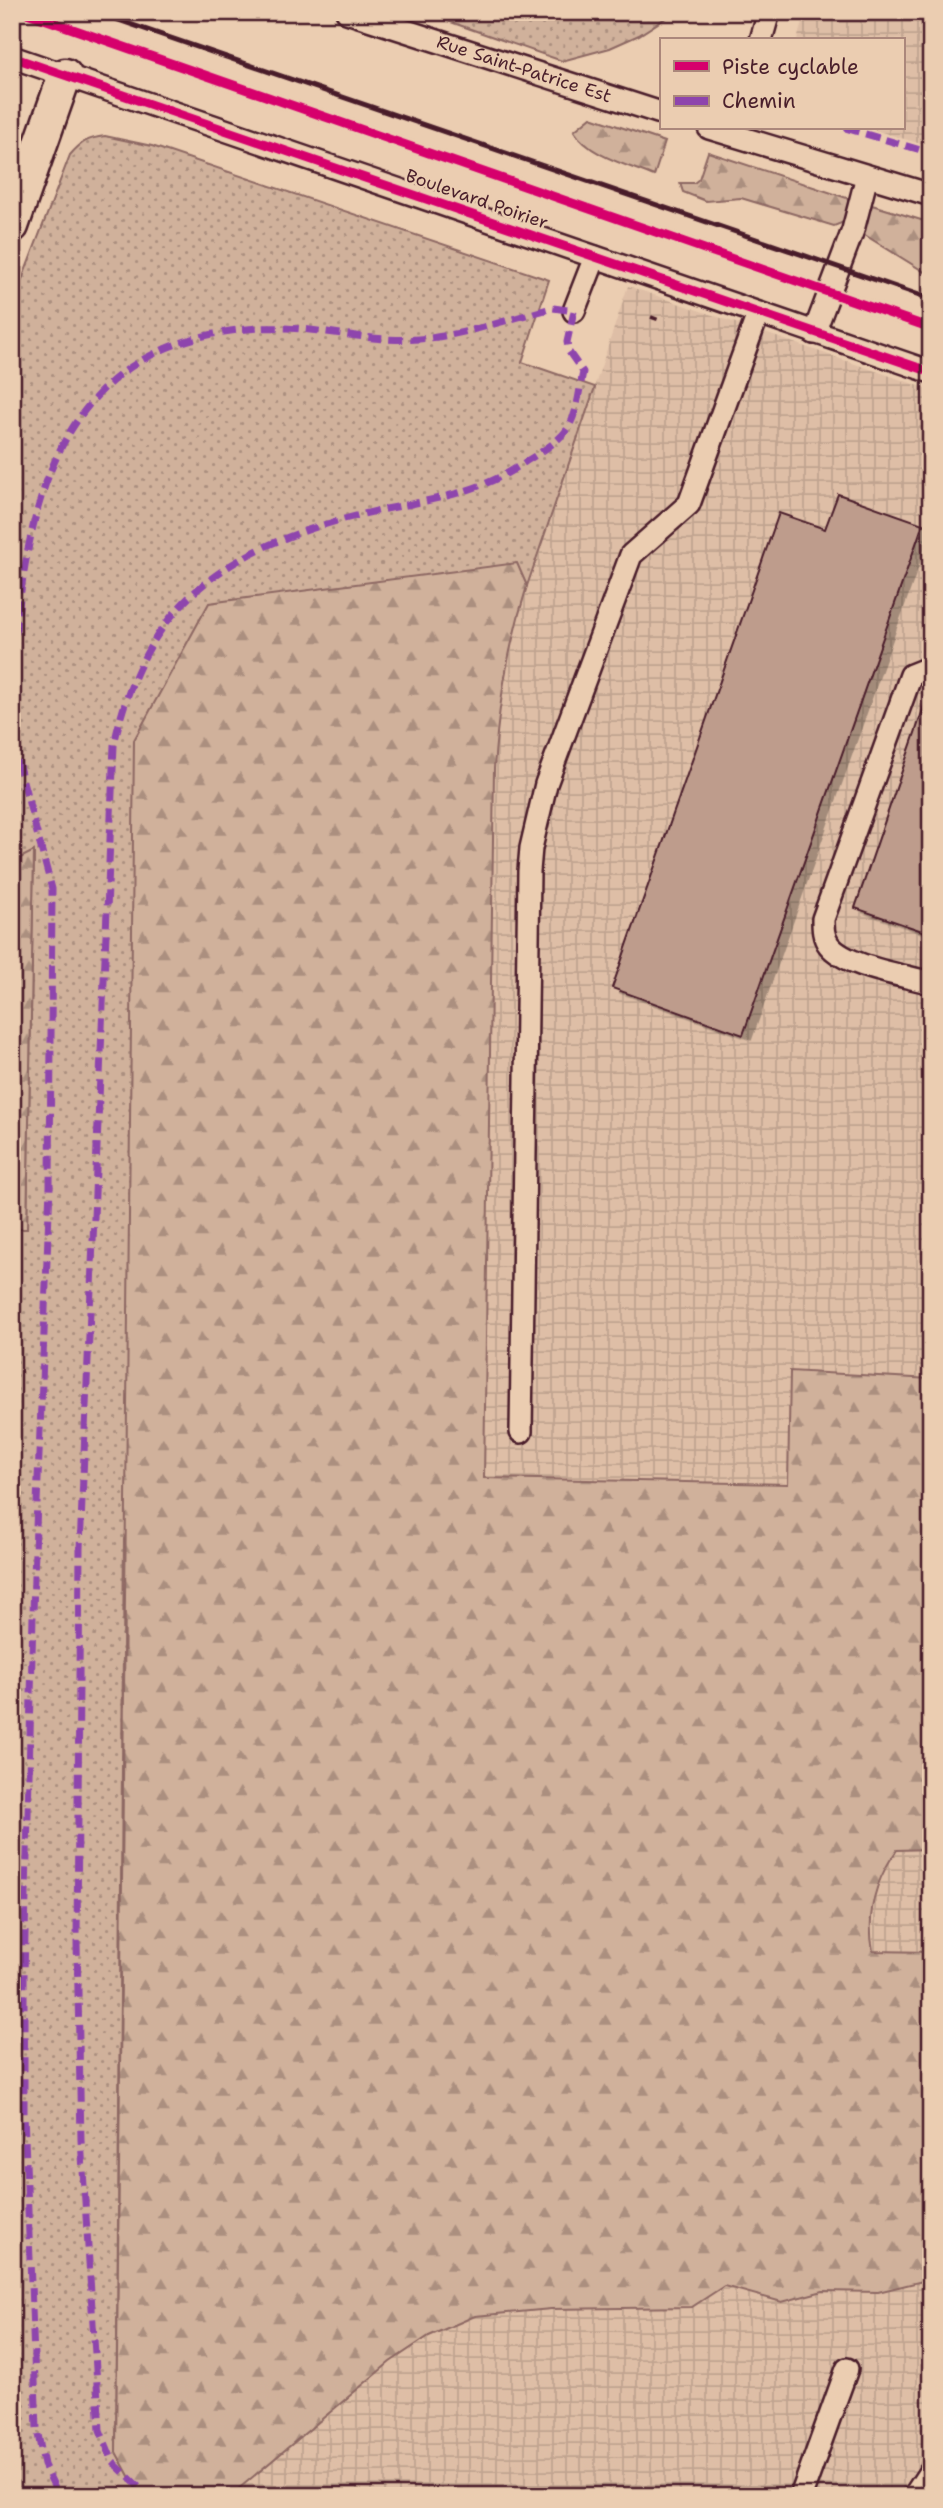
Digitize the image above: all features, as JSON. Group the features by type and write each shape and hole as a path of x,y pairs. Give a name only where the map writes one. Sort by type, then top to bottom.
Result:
{"highway":[{"path":"12,226 65,75"}],"street":[{"name":"Rue Saint-Patrice Est","path":"347,12 660,113"},
{"path":"762,38 769,12"},
{"name":"Boulevard Poirier","path":"12,57 931,372"},
{"path":"735,132 931,195"},
{"path":"814,333 853,230 867,176"},
{"path":"574,312 595,257"},
{"path":"521,1432 529,871 533,835 546,784 631,555 689,504 758,314"},
{"path":"931,667 911,675 823,919 824,934 840,954 854,962 931,983"},
{"path":"801,2496 847,2369"},
{"path":"914,2496 931,2470"}],"path":[{"path":"651,317 662,321"}],"shaded area":[{"path":"805,12 931,12 931,147 875,130 904,130 904,38 798,38"},
{"path":"628,286 931,390 931,1379 790,1371 788,1484 484,1478 491,839 497,722 513,631"},
{"path":"931,1849 931,1952 873,1951 872,1905 888,1862 897,1850"},
{"path":"931,2279 931,2496 230,2496 390,2362 429,2336 475,2316 551,2309 692,2307 724,2286 782,2302 823,2291 878,2292"}],"green space":[{"path":"422,12 675,12 639,35 610,48 562,61"},
{"path":"591,117 665,142 654,176 610,159 581,140 574,131"},
{"path":"105,136 152,146 549,280 522,362 595,387 527,586 516,564 124,1539 116,2451 140,2496 20,2496 12,2480 12,1229 27,1229 34,852 12,862 12,316 21,282 70,155 85,141"},
{"path":"708,152 847,198 851,208 844,222 834,226 741,198 706,201 683,192 680,183 694,183 699,179"},
{"path":"872,205 931,223 931,276 860,232 866,212"},
{"path":"517,563 527,586 505,677 494,769 484,1478 788,1484 790,1371 931,1379 931,1849 897,1850 889,1861 874,1898 871,1937 873,1951 931,1952 931,2279 878,2292 823,2291 782,2302 724,2286 692,2307 551,2309 475,2316 429,2336 390,2362 230,2496 140,2496 116,2452 134,740 209,603"},
{"path":"34,851 27,1229 12,1229 12,862"}],"building":[{"path":"838,494 923,524 743,1035 612,988 779,513 825,529"},
{"path":"928,695 931,695 931,934 855,908"}],"railway":[{"path":"95,12 931,299"}],"marked path":[{"path":"852,130 931,153"},
{"path":"12,676 18,612 28,551 42,493 64,442 95,398 137,363 191,339 261,328 301,329 380,339 419,339 470,331 553,308 574,311 567,342 569,352 583,372 574,415 568,428 558,439 506,474 472,489 330,523 283,539 242,558 206,582 175,612 149,649 129,693 114,745 80,1548 77,1942 81,2140 100,2430 113,2462 148,2496"},
{"path":"12,740 52,889 50,1187 34,1576 24,1975 24,2114 37,2429 44,2465 59,2496"}],"cycle path":[{"path":"24,12 931,328"},
{"path":"12,57 931,372"}]}
